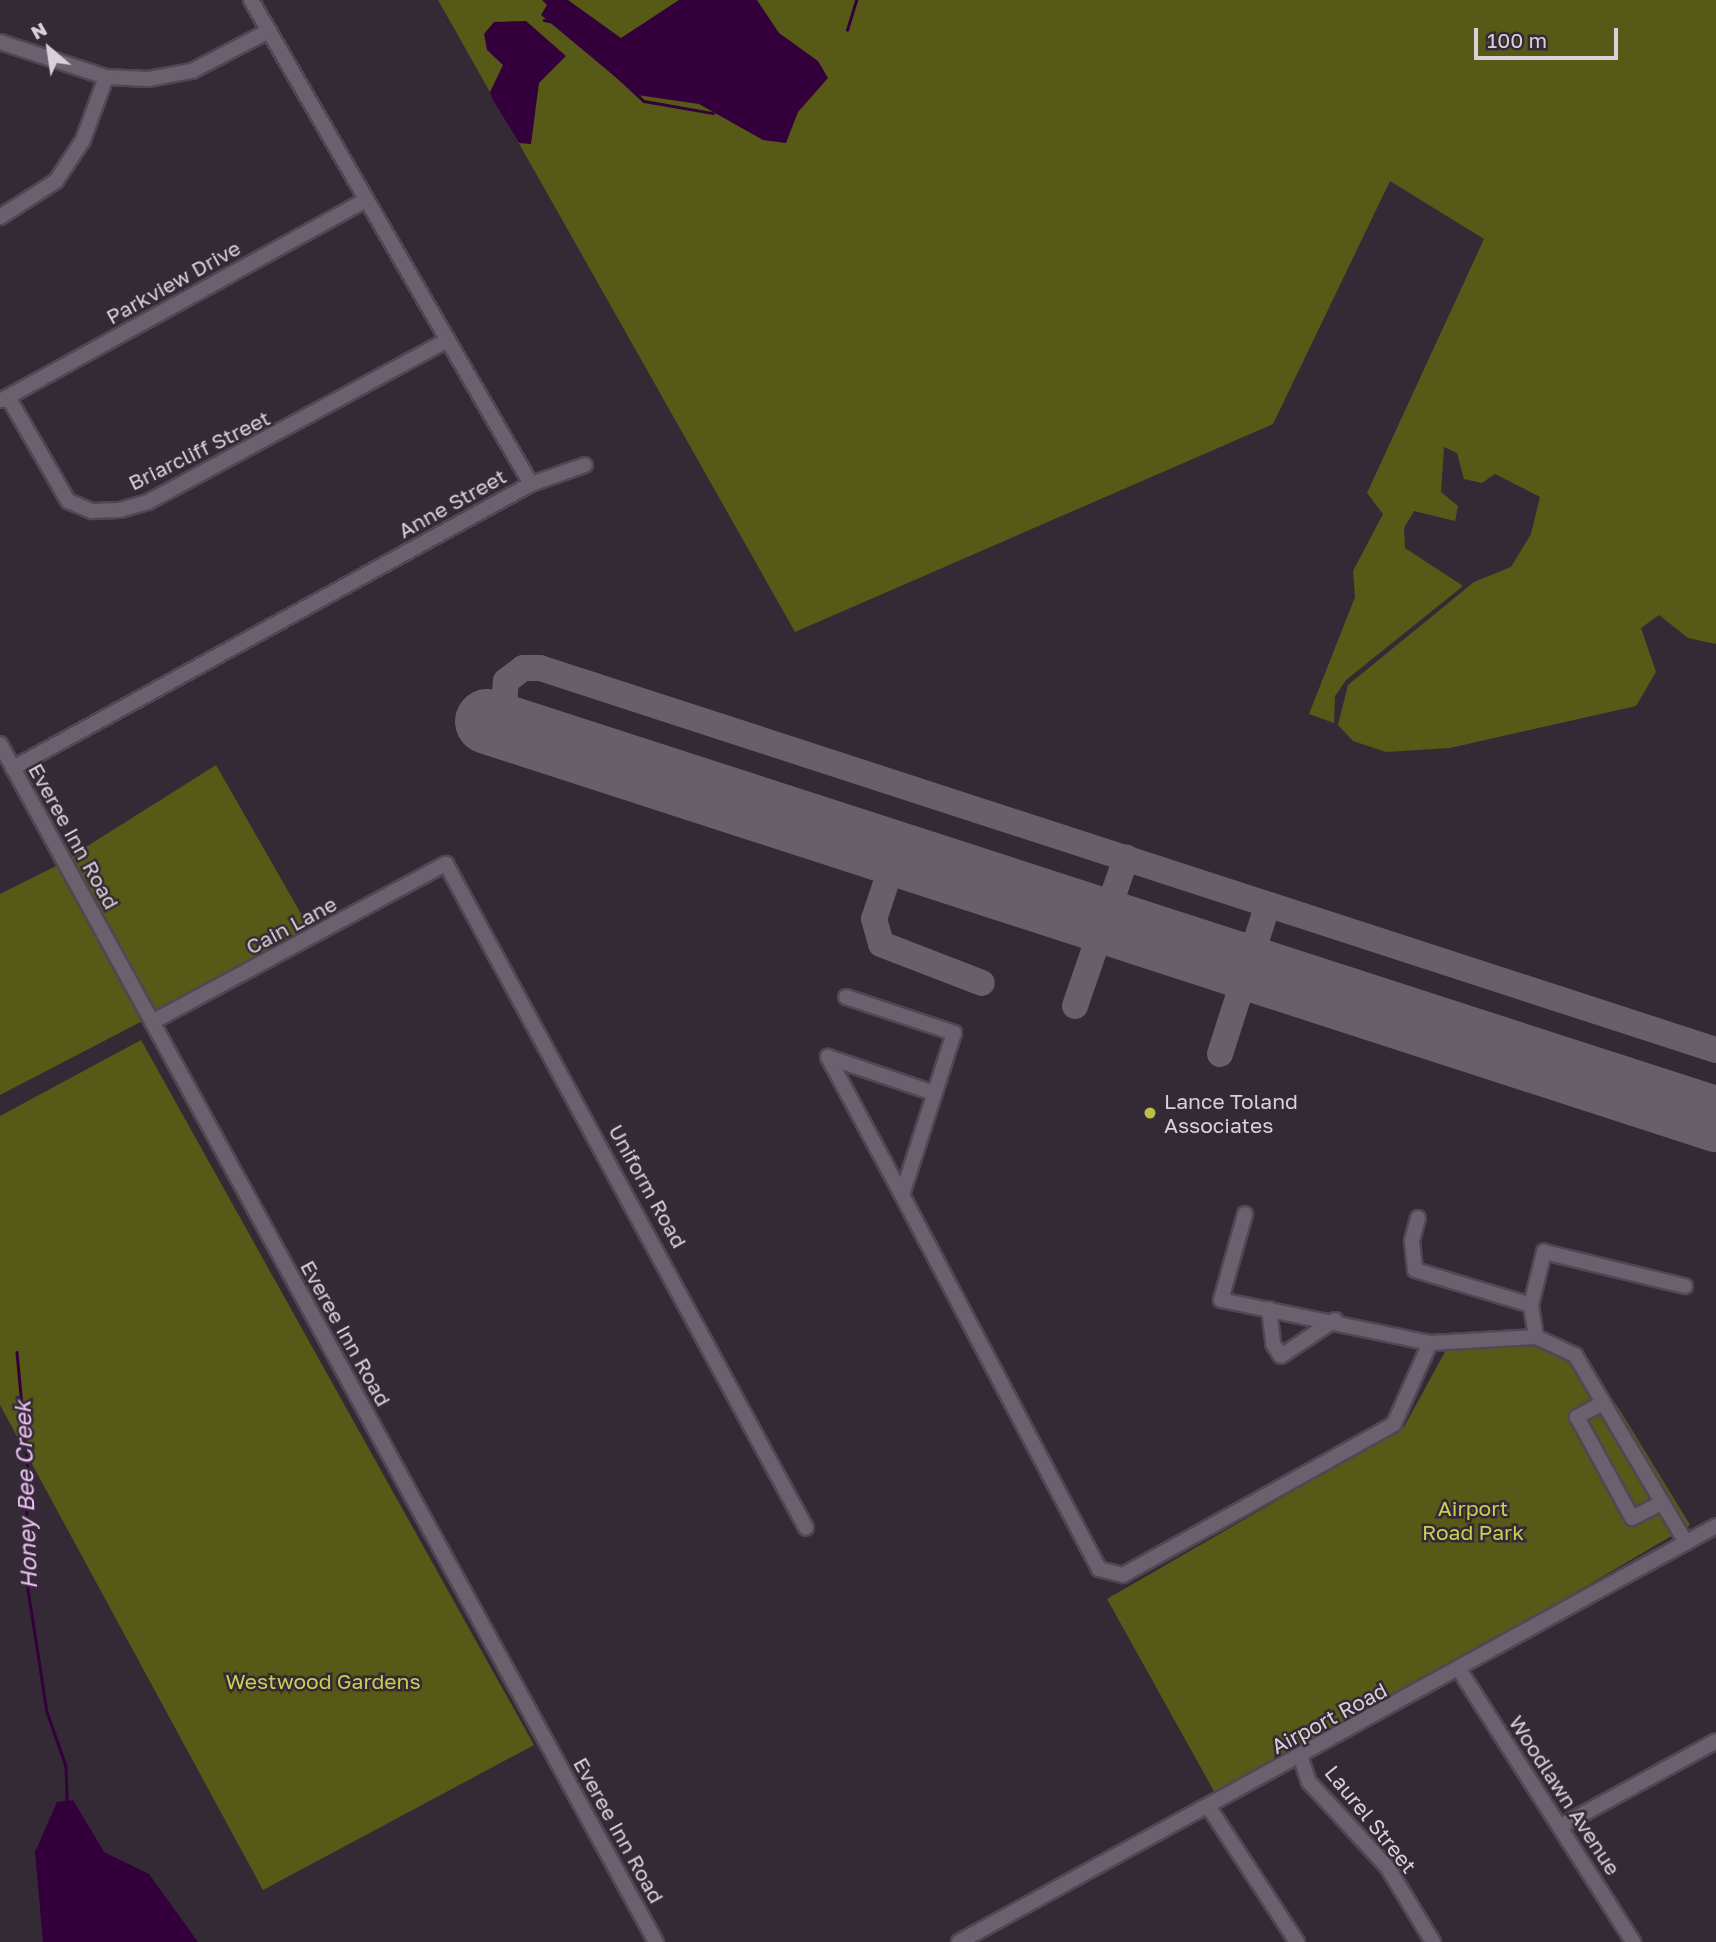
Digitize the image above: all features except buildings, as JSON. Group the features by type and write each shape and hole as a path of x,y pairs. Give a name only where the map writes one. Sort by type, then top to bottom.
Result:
{"street":[{"name":"Anne Street","path":"13,768 531,484 251,0"},
{"path":"0,42 106,77 148,79 192,71 268,31"},
{"path":"0,217 62,173 83,140 106,77"},
{"name":"Parkview Drive","path":"4,399 366,200"},
{"name":"Briarcliff Street","path":"4,399 68,501 92,511 120,510 148,502 448,340"},
{"path":"531,484 585,465"},
{"name":"Everee Inn Road","path":"0,744 656,1942"},
{"name":"Cain Lane","path":"152,1022 447,868"},
{"name":"Uniform Road","path":"447,868 806,1528"},
{"path":"846,997 954,1032 902,1195"},
{"path":"934,1093 828,1057 1099,1569 1123,1575 1394,1424 1430,1343"},
{"path":"1245,1214 1221,1300 1335,1320 1430,1343 1536,1337 1575,1354 1686,1543"},
{"path":"1418,1218 1412,1241 1415,1270 1531,1305"},
{"path":"1536,1337 1531,1305 1544,1252 1685,1286"},
{"path":"1269,1309 1273,1344 1282,1356 1298,1350 1335,1320"},
{"path":"1603,1403 1577,1417 1632,1518 1662,1503"},
{"name":"Airport Road","path":"959,1942 1460,1671 1716,1526"},
{"name":"Woodlawn Avenue","path":"1460,1671 1633,1942"},
{"path":"1561,1826 1716,1741"},
{"name":"Laurel Street","path":"1301,1758 1309,1782 1388,1868 1433,1942"},
{"path":"1209,1806 1297,1942"}],"green space":[{"path":"438,0 1716,0 1716,644 1688,638 1659,615 1641,628 1656,672 1636,706 1450,748 1386,752 1353,741 1338,725 1348,685 1474,582 1511,567 1531,534 1540,497 1495,474 1482,483 1464,479 1457,453 1444,447 1441,492 1458,506 1455,521 1414,511 1404,528 1405,548 1463,586 1346,680 1335,696 1334,723 1309,714 1355,597 1353,571 1383,514 1367,493 1484,239 1390,181 1273,424 795,632"},
{"path":"216,765 312,933 0,1095 0,894 56,866"},
{"name":"Westwood Gardens","path":"141,1040 534,1745 263,1890 0,1405 0,1116"},
{"name":"Airport Road Park","path":"1524,1342 1564,1349 1618,1407 1690,1525 1220,1802 1107,1599 1404,1427 1447,1348"}],"shaded area":[{"path":"542,0 568,0 621,38 679,0 757,0 779,33 818,61 828,78 798,112 786,143 763,140 699,104 637,95 541,15 547,5"},
{"path":"526,21 566,56 539,83 531,144 519,143 493,100 490,92 503,65 487,50 484,34 494,22"},
{"path":"73,1800 104,1852 149,1874 198,1942 43,1942 35,1852 57,1802"}],"waterway":[{"path":"847,30 856,0"},
{"path":"544,20 554,22"},
{"path":"586,47 644,101 713,113"},
{"name":"Honey Bee Creek","path":"17,1352 28,1471 25,1570 47,1712 66,1766 67,1802"}],"taxiway":[{"path":"502,726 506,681 523,668 540,668 1716,1050"},
{"path":"895,856 874,919 881,944 982,983"},
{"path":"1075,1006 1126,858"},
{"path":"1220,1054 1268,904"}],"runway":[{"path":"487,721 1716,1119"}],"place":[{"name":"Lance Toland Associates","path":"1150,1113"}]}
